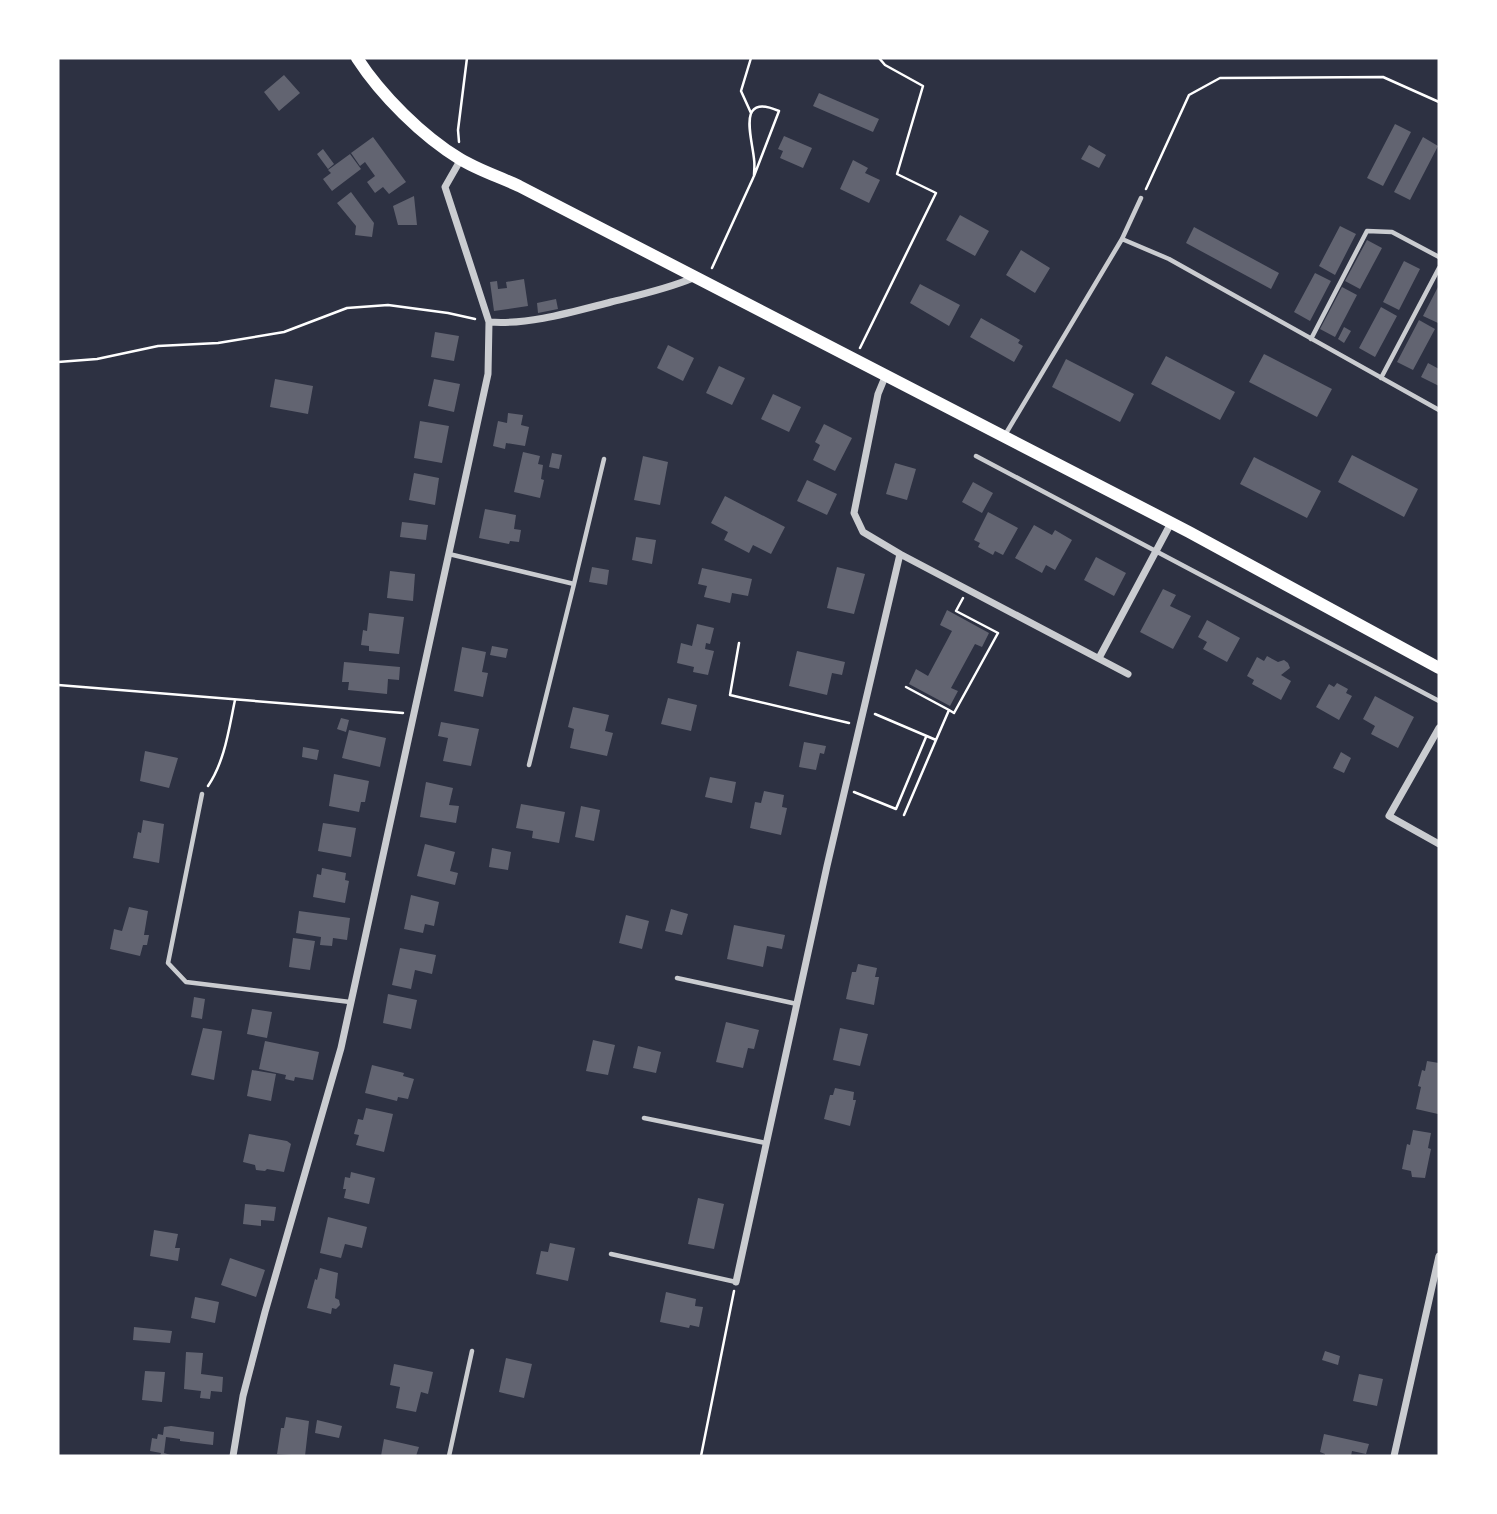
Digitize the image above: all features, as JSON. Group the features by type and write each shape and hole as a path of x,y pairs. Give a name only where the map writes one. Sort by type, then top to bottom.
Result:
{"main road":[{"path":"357,58 372,82 427,134 461,159 519,186 1171,523 1439,668"}],"street":[{"path":"233,1456 243,1396 262,1324 341,1048 488,374 489,322 445,187 461,159"},
{"path":"489,322 507,323 575,311 699,281"},
{"path":"885,377 878,394 854,513 863,533 1128,674"},
{"path":"1099,658 1171,523"},
{"path":"736,1282 859,725 900,554"},
{"path":"1439,728 1389,816 1439,844"},
{"path":"1394,1456 1435,1295 1439,1256"}],"lane":[{"path":"1003,438 1122,239 1141,198"},
{"path":"1311,338 1367,231 1392,232 1439,257"},
{"path":"1122,239 1168,259 1439,410"},
{"path":"1381,378 1439,268"},
{"path":"976,456 1439,701"},
{"path":"529,765 604,459"},
{"path":"448,554 574,584"},
{"path":"202,794 168,963 186,982 350,1002"},
{"path":"677,978 797,1004"},
{"path":"644,1118 766,1143"},
{"path":"611,1254 736,1282"},
{"path":"449,1456 472,1351"}],"path":[{"path":"461,159 458,130 467,58"},
{"path":"751,58 741,91 751,113"},
{"path":"853,360 936,193 897,174 923,86 884,65 879,58"},
{"path":"1141,198 1189,95 1220,78 1383,77 1439,102"},
{"path":"699,281 754,176 779,111 768,106 759,106 751,113 748,126 754,158 754,176"},
{"path":"58,362 97,359 158,346 218,343 284,332 347,308 388,305 489,322"},
{"path":"906,687 954,713 998,633 956,611 968,589"},
{"path":"739,643 730,695 859,725"},
{"path":"58,685 414,714"},
{"path":"202,794 215,776 235,700"},
{"path":"863,708 936,740"},
{"path":"904,815 949,710"},
{"path":"845,788 896,809 927,737"},
{"path":"701,1456 736,1282"}],"building":[{"path":"284,75 300,93 279,111 264,92"},
{"path":"819,93 879,119 873,132 813,106"},
{"path":"1395,124 1411,132 1383,186 1367,178"},
{"path":"784,136 812,148 803,168 780,158 783,151 778,149"},
{"path":"373,137 406,182 389,194 383,187 375,193 367,182 375,176 365,162 360,166 351,153"},
{"path":"1423,137 1438,146 1410,200 1394,192"},
{"path":"1089,145 1106,155 1099,168 1081,159"},
{"path":"323,149 334,164 328,169 317,154"},
{"path":"350,154 361,169 332,191 323,179 331,173 328,170"},
{"path":"853,160 868,168 865,173 880,180 869,203 840,189"},
{"path":"351,192 374,223 372,237 355,235 356,226 337,203"},
{"path":"414,196 417,225 398,225 393,206"},
{"path":"960,215 989,231 975,256 946,240"},
{"path":"1340,226 1356,234 1335,275 1319,266"},
{"path":"1194,227 1279,273 1271,289 1186,243"},
{"path":"1367,240 1382,248 1360,289 1345,281"},
{"path":"1021,250 1050,268 1035,293 1006,275"},
{"path":"1404,261 1420,269 1399,310 1383,302"},
{"path":"1315,273 1331,281 1310,321 1294,312"},
{"path":"524,279 528,306 494,311 490,282 497,281 498,289 507,288 506,282"},
{"path":"920,284 960,305 949,326 910,303"},
{"path":"1439,285 1439,322 1438,323 1423,316"},
{"path":"1342,287 1357,295 1335,337 1320,329"},
{"path":"556,299 558,309 538,313 537,303"},
{"path":"1381,307 1397,316 1375,357 1359,348"},
{"path":"981,318 1020,340 1018,343 1023,346 1014,362 970,337"},
{"path":"1419,320 1435,329 1413,370 1397,362"},
{"path":"1344,327 1351,331 1344,343 1338,339"},
{"path":"435,332 459,336 454,361 431,357"},
{"path":"668,345 694,358 683,381 657,368"},
{"path":"1264,354 1332,389 1317,417 1249,382"},
{"path":"1166,356 1235,392 1220,420 1151,384"},
{"path":"1066,359 1134,394 1120,422 1052,387"},
{"path":"1428,363 1439,369 1439,386 1421,377"},
{"path":"719,366 745,378 732,405 706,393"},
{"path":"275,379 313,386 308,414 270,407"},
{"path":"434,379 460,384 454,412 428,406"},
{"path":"773,394 801,407 789,432 761,419"},
{"path":"508,413 523,415 521,425 529,427 525,446 506,443 505,449 493,446 498,421 507,423"},
{"path":"420,421 449,426 442,463 414,458"},
{"path":"824,424 852,438 835,471 813,460 820,445 815,442"},
{"path":"523,452 540,456 538,464 543,465 541,479 544,480 540,498 514,492"},
{"path":"552,453 562,455 559,469 549,467"},
{"path":"1352,455 1418,489 1404,517 1338,482"},
{"path":"643,456 668,462 660,505 634,500"},
{"path":"1254,457 1321,491 1307,518 1240,484"},
{"path":"895,463 916,469 907,500 886,494"},
{"path":"414,473 439,478 435,505 409,500"},
{"path":"807,480 837,494 827,515 797,501"},
{"path":"973,482 993,493 982,513 962,502"},
{"path":"725,496 785,527 771,554 753,545 749,553 724,540 728,532 711,523"},
{"path":"485,509 516,515 514,529 521,530 519,542 510,541 509,544 479,538"},
{"path":"988,512 1018,528 1003,555 995,551 993,555 978,547 980,543 974,540"},
{"path":"402,522 428,525 426,540 400,537"},
{"path":"1034,525 1052,535 1055,530 1072,540 1055,570 1046,565 1042,573 1015,558"},
{"path":"636,537 656,540 652,564 632,560"},
{"path":"1096,557 1126,573 1114,596 1084,580"},
{"path":"592,567 609,570 607,585 589,582"},
{"path":"837,567 865,574 854,614 827,608"},
{"path":"702,568 752,579 748,596 732,593 730,603 704,597 707,586 698,584"},
{"path":"390,571 415,574 413,601 387,598"},
{"path":"1163,589 1176,595 1170,606 1191,616 1173,649 1140,632"},
{"path":"947,610 989,633 982,647 975,644 951,688 958,691 950,706 909,684 916,669 928,676 952,631 940,625"},
{"path":"369,613 404,617 399,654 369,651 369,646 361,645 363,630 367,631"},
{"path":"1207,620 1240,638 1227,662 1203,649 1207,642 1198,637"},
{"path":"697,624 714,628 710,644 706,643 705,649 714,651 708,675 693,672 694,667 677,663 681,643 692,646"},
{"path":"492,646 508,649 506,658 490,655"},
{"path":"462,647 486,652 482,672 488,673 483,697 454,691"},
{"path":"797,651 845,662 842,675 832,673 827,695 789,686"},
{"path":"1267,656 1278,662 1284,660 1290,668 1281,675 1291,681 1281,700 1252,684 1254,680 1247,676 1257,657 1264,661"},
{"path":"344,662 400,667 399,680 388,679 387,694 348,690 349,682 342,682"},
{"path":"1337,683 1348,689 1346,693 1352,696 1339,720 1316,707 1329,684 1334,687"},
{"path":"1375,696 1414,717 1398,748 1371,734 1375,726 1363,719"},
{"path":"668,698 697,705 691,731 661,724"},
{"path":"573,707 609,715 605,731 613,733 607,756 570,748 574,729 568,727"},
{"path":"341,718 349,720 346,732 337,729"},
{"path":"441,722 479,729 471,766 443,761 448,738 438,736"},
{"path":"349,730 386,738 380,767 342,758"},
{"path":"804,742 826,746 824,754 820,753 816,770 799,767"},
{"path":"303,747 319,750 317,760 302,757"},
{"path":"145,751 178,758 169,788 140,781"},
{"path":"1341,752 1351,758 1344,773 1333,768"},
{"path":"334,774 369,781 365,802 361,802 359,812 329,806"},
{"path":"710,777 736,782 732,803 705,797"},
{"path":"426,782 453,788 449,805 459,806 456,823 420,817"},
{"path":"764,791 784,795 782,807 787,808 781,835 750,828 755,802 761,803"},
{"path":"521,804 565,812 559,843 532,838 533,831 516,828"},
{"path":"581,806 600,810 594,841 575,837"},
{"path":"143,820 164,824 159,863 133,858"},
{"path":"323,823 356,828 351,857 318,851"},
{"path":"425,844 455,852 450,871 458,873 455,885 417,876"},
{"path":"492,848 511,852 508,870 489,867"},
{"path":"322,868 346,873 345,880 349,881 345,903 313,897 317,874 321,875"},
{"path":"411,895 439,902 434,926 425,924 423,933 404,929"},
{"path":"129,907 148,911 144,935 149,935 147,945 143,945 140,956 110,949 114,929 122,931"},
{"path":"671,909 688,914 682,935 665,931"},
{"path":"299,911 350,918 347,940 333,938 332,946 320,945 321,937 296,933"},
{"path":"626,915 649,921 642,949 619,943"},
{"path":"734,925 785,935 782,949 767,946 763,967 727,959"},
{"path":"293,938 315,941 310,970 289,967"},
{"path":"400,948 436,955 432,974 415,970 411,989 392,985"},
{"path":"858,964 877,968 875,977 879,977 874,1005 846,999 852,972 856,972"},
{"path":"388,994 417,1000 411,1029 383,1023"},
{"path":"194,997 205,999 202,1019 191,1017"},
{"path":"252,1009 272,1012 267,1038 247,1034"},
{"path":"726,1022 759,1030 754,1049 748,1048 743,1068 716,1062"},
{"path":"203,1028 222,1031 214,1080 191,1075"},
{"path":"840,1028 868,1034 860,1066 833,1060"},
{"path":"593,1040 615,1045 608,1075 586,1071"},
{"path":"265,1041 319,1052 313,1080 295,1077 294,1081 285,1079 286,1075 259,1069"},
{"path":"638,1046 661,1052 656,1073 633,1068"},
{"path":"1427,1061 1439,1063 1438,1114 1416,1109 1421,1087 1418,1086"},
{"path":"372,1065 404,1073 403,1076 414,1079 408,1099 398,1097 397,1101 365,1093"},
{"path":"252,1070 276,1074 271,1101 247,1096"},
{"path":"835,1088 854,1092 853,1100 856,1100 850,1126 824,1119 830,1095 833,1095"},
{"path":"366,1108 393,1114 384,1152 356,1145 359,1135 354,1134 358,1119 363,1120"},
{"path":"1413,1130 1431,1133 1428,1148 1431,1149 1425,1178 1412,1177 1411,1171 1402,1169"},
{"path":"249,1134 291,1144 284,1172 256,1170 255,1165 243,1162"},
{"path":"351,1172 375,1178 369,1204 344,1198 345,1177 350,1178"},
{"path":"698,1198 724,1204 714,1249 688,1244"},
{"path":"245,1204 276,1207 274,1221 261,1220 261,1226 243,1224"},
{"path":"328,1217 367,1227 362,1248 345,1244 341,1258 320,1253"},
{"path":"154,1230 178,1234 175,1248 180,1248 178,1261 150,1256"},
{"path":"550,1243 575,1248 568,1281 536,1274 541,1251 548,1252"},
{"path":"230,1258 265,1270 256,1297 221,1285"},
{"path":"320,1268 338,1273 335,1298 340,1305 336,1309 332,1308 331,1314 307,1308"},
{"path":"666,1292 696,1299 695,1306 703,1307 699,1327 690,1325 689,1328 660,1322"},
{"path":"195,1297 219,1302 215,1323 191,1318"},
{"path":"134,1327 172,1331 170,1343 133,1340"},
{"path":"1325,1351 1340,1356 1338,1365 1322,1360"},
{"path":"186,1352 203,1353 201,1374 223,1377 222,1392 211,1391 210,1399 200,1398 201,1391 184,1389"},
{"path":"506,1358 532,1364 524,1398 499,1392"},
{"path":"394,1364 433,1372 428,1394 421,1392 416,1412 396,1408 400,1387 390,1385"},
{"path":"145,1371 165,1372 162,1402 142,1400"},
{"path":"1359,1374 1383,1379 1377,1406 1353,1401"},
{"path":"286,1417 309,1421 305,1456 277,1454 281,1428 284,1428"},
{"path":"317,1420 342,1426 339,1438 315,1433"},
{"path":"164,1427 214,1432 213,1445 166,1437 164,1453 174,1456 160,1456 161,1453 150,1451 152,1438 157,1439 158,1434 163,1435"},
{"path":"1324,1434 1369,1444 1366,1454 1352,1451 1351,1456 1325,1456 1320,1452"},
{"path":"384,1439 419,1447 416,1456 381,1456"}]}
